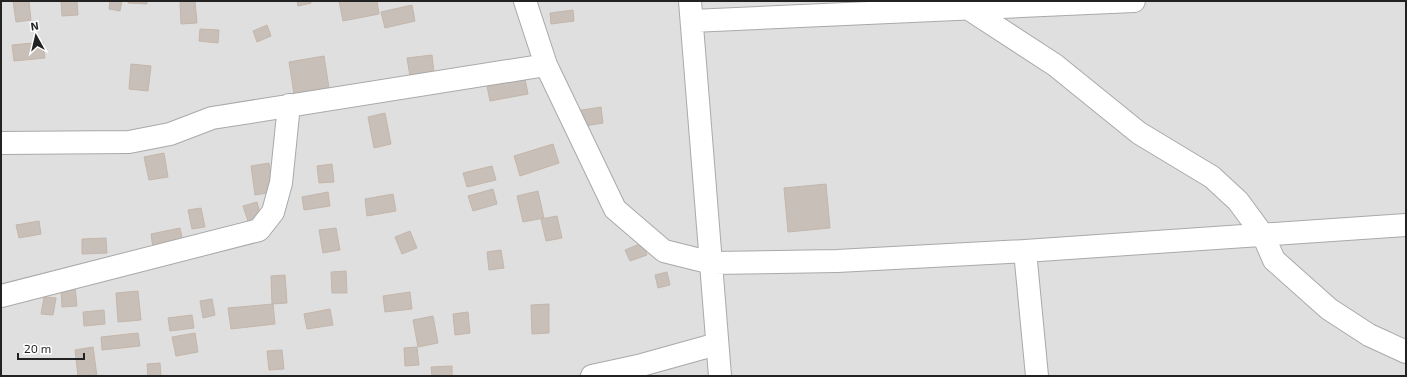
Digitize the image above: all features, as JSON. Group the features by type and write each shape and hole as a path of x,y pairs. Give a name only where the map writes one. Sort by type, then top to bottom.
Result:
{"street":[{"path":"526,1 546,65 615,210 664,251 712,263 837,260 1025,251 1406,225"},
{"path":"720,376 691,11 1134,1"},
{"path":"966,5 1055,65 1139,133 1212,177 1238,201 1263,235 1274,260 1329,309 1369,335 1406,352"},
{"path":"1,143 129,142 170,134 212,118 546,65"},
{"path":"1,296 258,230 273,212 281,183 289,105"},
{"path":"1025,251 1037,376"},
{"path":"592,376 638,366 717,344"}],"shaded area":[{"path":"1,1 1406,1 1406,376 1,376"}],"building":[{"path":"13,1 29,1 31,20 16,22"},
{"path":"61,1 77,1 78,15 62,16"},
{"path":"110,1 122,1 120,11 109,9"},
{"path":"128,1 147,1 147,4 128,3"},
{"path":"180,1 195,1 197,23 181,24"},
{"path":"297,1 311,1 311,3 298,6"},
{"path":"339,1 377,1 379,14 343,21"},
{"path":"412,5 415,21 385,28 381,12"},
{"path":"573,10 574,21 551,24 550,13"},
{"path":"267,25 271,36 257,42 253,31"},
{"path":"200,29 219,30 218,43 199,41"},
{"path":"43,42 45,58 14,61 12,45"},
{"path":"432,55 434,73 410,76 407,58"},
{"path":"324,56 329,88 294,94 289,62"},
{"path":"131,64 151,66 148,91 129,89"},
{"path":"525,79 528,94 490,101 487,86"},
{"path":"601,107 603,123 579,127 576,111"},
{"path":"385,113 391,144 374,148 368,117"},
{"path":"553,144 559,163 520,176 514,156"},
{"path":"164,153 168,177 149,180 144,157"},
{"path":"269,163 273,192 255,195 251,166"},
{"path":"332,164 334,182 319,183 317,166"},
{"path":"492,166 496,180 467,187 463,173"},
{"path":"826,184 830,228 788,232 784,188"},
{"path":"493,189 497,204 473,211 468,196"},
{"path":"538,191 544,218 523,222 517,196"},
{"path":"328,192 330,206 304,210 302,197"},
{"path":"393,194 396,211 367,216 365,199"},
{"path":"257,202 261,217 248,221 243,206"},
{"path":"201,208 205,227 192,229 188,210"},
{"path":"557,216 562,238 546,241 541,219"},
{"path":"39,221 41,234 19,238 16,225"},
{"path":"180,228 183,242 153,248 151,234"},
{"path":"336,228 340,250 323,253 319,230"},
{"path":"410,231 417,248 402,254 395,237"},
{"path":"106,238 107,253 82,254 82,239"},
{"path":"642,243 647,255 630,261 625,250"},
{"path":"501,250 504,268 489,270 487,252"},
{"path":"346,271 347,293 332,293 331,272"},
{"path":"667,272 670,285 658,288 655,275"},
{"path":"285,275 287,303 272,304 271,276"},
{"path":"75,287 77,306 62,307 61,288"},
{"path":"138,291 141,320 118,322 116,293"},
{"path":"410,292 412,309 385,312 383,296"},
{"path":"44,297 56,298 53,315 41,314"},
{"path":"212,299 215,315 203,318 200,301"},
{"path":"273,304 275,324 231,329 228,308"},
{"path":"549,304 549,333 532,334 531,305"},
{"path":"330,309 333,325 307,329 304,314"},
{"path":"104,310 105,324 84,326 83,312"},
{"path":"468,312 470,333 455,335 453,314"},
{"path":"192,315 194,328 170,331 168,318"},
{"path":"433,316 438,343 418,347 413,320"},
{"path":"138,333 140,346 102,350 101,337"},
{"path":"195,333 198,352 176,356 172,337"},
{"path":"93,347 97,376 78,376 75,350"},
{"path":"417,347 419,365 405,366 404,348"},
{"path":"282,350 284,369 269,370 267,351"},
{"path":"160,363 161,376 148,376 147,364"},
{"path":"452,366 452,376 432,376 431,367"}]}
